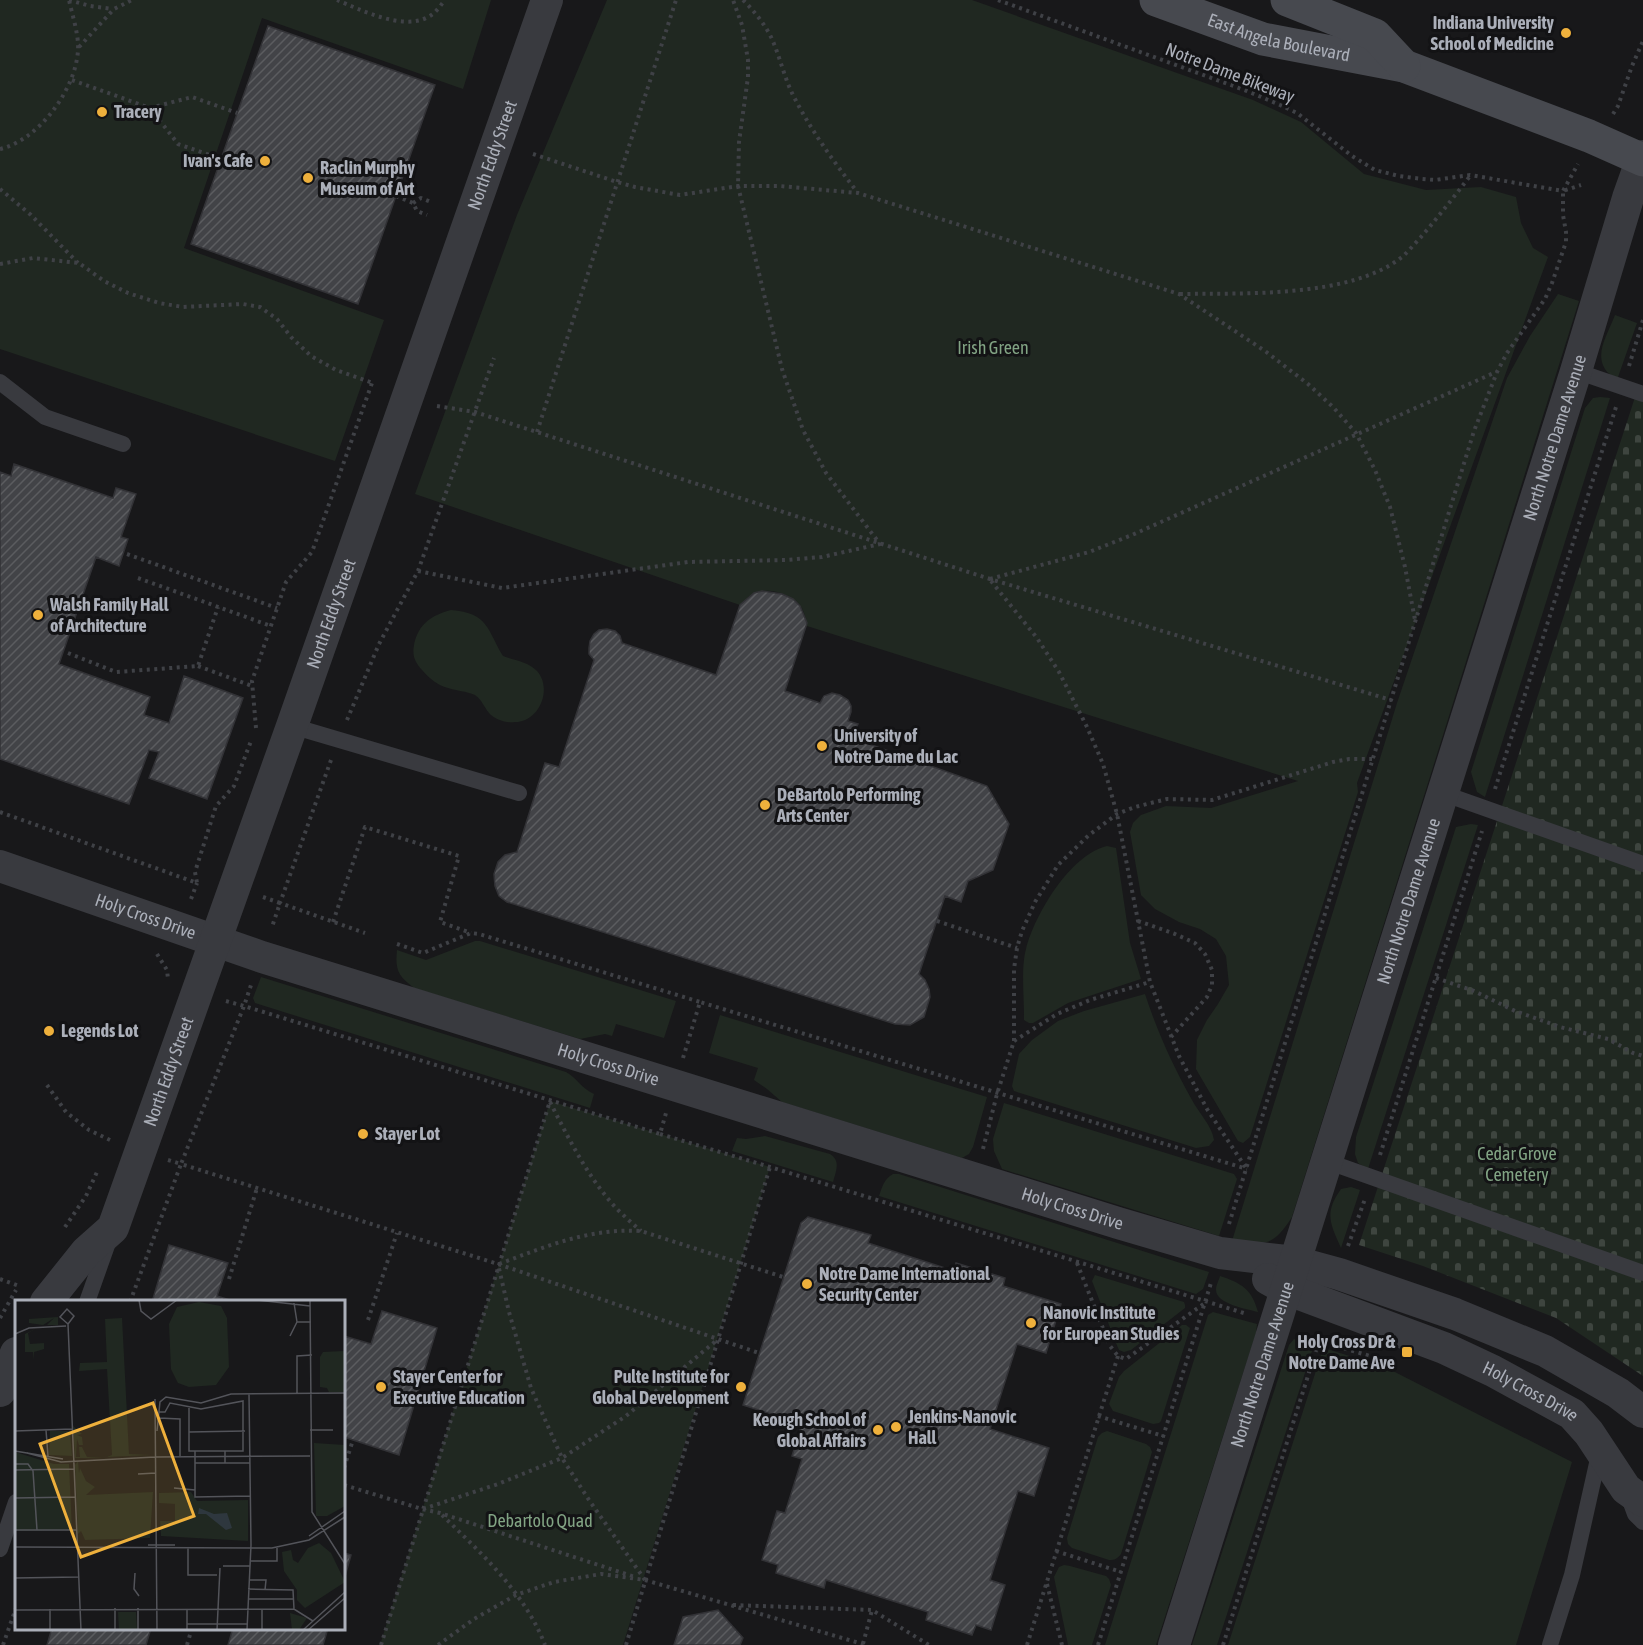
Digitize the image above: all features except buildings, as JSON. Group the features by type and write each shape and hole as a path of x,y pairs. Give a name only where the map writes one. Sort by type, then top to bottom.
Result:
{"main road":[{"name":"East Angela Boulevard","path":"1156,0 1263,39 1404,66 1643,158"},
{"name":"East Angela Boulevard","path":"1287,0 1375,35 1404,66"}],"street":[{"name":"North Eddy Street","path":"113,1228 126,1147 215,941 547,0"},
{"name":"North Notre Dame Avenue","path":"1174,1645 1576,371 1628,198 1643,158"},
{"name":"Holy Cross Drive","path":"0,866 215,941 675,1086 1291,1275 1493,1371 1572,1414 1589,1433 1634,1495"},
{"path":"48,1300 86,1252 113,1228"},
{"name":"Holy Cross Drive","path":"1291,1275 1339,1274 1455,1314 1545,1351 1618,1394 1643,1412"},
{"path":"0,1391 15,1355"}],"lane":[{"path":"1576,371 1643,394"},
{"path":"0,382 45,417 123,444"},
{"path":"292,726 519,793"},
{"path":"1442,793 1643,864"},
{"path":"1326,1161 1643,1274"},
{"path":"88,1300 113,1228"},
{"path":"1550,1645 1572,1575 1600,1449"},
{"path":"1634,1495 1635,1514 1643,1522"},
{"path":"0,1549 15,1505"}],"path":[{"path":"0,150 10,147 32,133 56,106 72,80 77,63 78,47 69,0 114,9"},
{"path":"78,47 114,9 132,0"},
{"path":"337,0 366,12 398,21 414,21 427,18 445,0"},
{"path":"537,432 676,0"},
{"path":"733,0 748,60 748,77 739,142 738,186 782,369 803,430 826,473 880,544"},
{"path":"743,0 755,12 771,37 792,93 809,125 858,193"},
{"name":"Notre Dame Bikeway","path":"998,0 1238,87 1280,105 1305,119 1352,156 1375,170 1399,176 1435,180 1470,175 1563,191"},
{"path":"1618,106 1643,41"},
{"path":"72,80 150,108 178,144 221,159"},
{"path":"150,108 192,98 237,113"},
{"path":"533,154 635,187 681,195 738,186 780,186 858,193 1179,294 1265,351 1308,384 1333,407 1356,434 1375,470 1390,507 1405,567 1415,622"},
{"path":"1098,1645 1474,431 1497,372 1516,339 1545,299 1566,242 1563,191 1572,172"},
{"path":"1179,294 1322,288 1362,278 1389,266 1404,256 1439,216 1470,175"},
{"path":"1563,191 1581,185"},
{"path":"0,189 31,215 79,263 104,281 128,293 159,303 183,307 243,304 260,308 277,319 291,337 311,356 336,370 381,386"},
{"path":"396,196 413,202 421,198 431,202"},
{"path":"413,202 417,211 427,215"},
{"path":"0,264 33,258 79,263"},
{"path":"271,930 339,739 379,644 418,571 494,358"},
{"path":"990,579 1089,552 1132,535 1497,372"},
{"path":"0,812 197,883 195,872 216,806 234,786 256,726 252,681 286,582 312,552 372,383"},
{"path":"431,404 474,412 990,579 1391,700"},
{"path":"418,571 502,588 688,562 786,560 822,556 880,544"},
{"path":"127,554 278,608"},
{"path":"138,578 271,626"},
{"path":"990,579 1037,638 1059,672 1087,727 1102,764 1117,814 1150,982 1179,1056 1207,1109 1247,1169"},
{"path":"198,666 218,607"},
{"path":"68,653 116,672 198,666 252,686"},
{"path":"976,1179 997,1094 1014,1041 1014,969 1017,948 1035,902 1058,865 1089,835 1117,814 1134,807 1167,799 1212,800 1333,762 1372,759"},
{"path":"333,922 365,827 459,856 440,922 1247,1169"},
{"path":"280,903 365,933"},
{"path":"937,921 1017,948"},
{"path":"1138,921 1195,943 1205,954 1212,970 1212,985 1207,997 1171,1036"},
{"path":"397,944 423,953 471,933"},
{"path":"130,1300 254,978"},
{"path":"1436,978 1474,991 1515,1011 1560,1027 1608,1040 1643,1056"},
{"path":"1014,1041 1057,1014 1090,1000 1150,982"},
{"path":"660,1134 700,1002"},
{"path":"244,1006 1248,1315"},
{"path":"47,1085 66,1112 89,1130 126,1147 498,1264 759,1353"},
{"path":"549,1101 569,1140 594,1180 617,1208 641,1231"},
{"path":"381,1645 549,1101"},
{"path":"107,1150 126,1147"},
{"path":"626,1645 770,1167"},
{"path":"63,1230 86,1196 99,1169"},
{"path":"229,1279 257,1188"},
{"path":"498,1264 562,1240 620,1230 641,1231 783,1277"},
{"path":"368,1320 397,1233"},
{"path":"1077,1263 1110,1346 1118,1356 1126,1359 1205,1302"},
{"path":"498,1264 531,1388 562,1458 645,1580"},
{"path":"0,1318 26,1278"},
{"path":"0,1279 19,1286"},
{"path":"422,1509 498,1484 562,1458 626,1416 717,1339"},
{"path":"1223,1645 1319,1341 1375,1358"},
{"path":"1027,1645 1118,1356"},
{"path":"430,1375 461,1384"},
{"path":"1098,1416 1163,1436"},
{"path":"345,1465 352,1443"},
{"path":"345,1485 440,1513 645,1580 864,1645 872,1610"},
{"path":"440,1513 497,1570 528,1612 545,1645"},
{"path":"1056,1551 1121,1572"},
{"path":"438,1645 474,1619 516,1595 554,1582 601,1574 645,1580"},
{"path":"1047,1582 1062,1645"},
{"path":"727,1604 872,1610 929,1645"},
{"path":"3,1645 15,1611"},
{"path":"187,1645 192,1630"}],"green space":[{"path":"0,0 491,0 463,89 262,18 184,248 384,320 335,461 0,349"},
{"name":"Irish Green","path":"607,0 972,0 1253,100 1301,122 1364,174 1426,190 1481,187 1516,197 1521,223 1533,248 1548,257 1357,783 1358,792 1250,1137 1243,1143 1238,1141 1196,1069 1197,1040 1229,985 1226,956 1216,939 1200,929 1179,922 1155,909 1141,895 1130,832 1133,823 1141,815 1166,806 1211,808 1298,781 807,626 799,604 790,597 778,593 760,591 740,605 415,494 517,215"},
{"path":"1558,294 1579,301 1292,1217 1279,1234 1267,1242 1232,1241 1397,703 1507,378 1530,336"},
{"path":"1615,315 1637,323 1617,380 1608,373 1601,358 1604,341"},
{"name":"Cedar Grove Cemetery","path":"1639,385 1643,387 1643,1376 1556,1318 1423,1266 1359,1245"},
{"path":"1593,398 1610,398 1485,797 1477,792 1471,772 1585,408"},
{"path":"451,610 480,619 490,631 503,656 526,663 537,671 542,678 543,695 537,711 531,717 515,722 497,719 489,713 475,695 440,685 420,667 413,652 419,631 432,618"},
{"path":"1478,825 1368,1169 1358,1163 1355,1154 1356,1137 1456,827"},
{"path":"1107,846 1116,848 1130,943 1141,979 1068,1003 1033,1023 1029,1023 1024,1020 1024,964 1026,949 1037,919 1067,873 1093,852"},
{"path":"475,941 676,1001 664,1038 616,1024 612,1036 605,1034 580,1039 414,988 404,980 399,972 397,950 426,960"},
{"path":"261,977 566,1072 594,1094 590,1108 255,1003 253,998"},
{"path":"1145,994 1172,1061 1211,1130 1214,1140 1209,1146 1196,1148 1014,1091 1012,1086 1019,1054 1032,1040 1058,1021 1084,1011"},
{"path":"720,1015 987,1097 973,1147 969,1154 962,1158 782,1102 754,1080 758,1068 709,1053"},
{"name":"Debartolo Quad","path":"550,1101 770,1167 623,1645 380,1645"},
{"path":"1004,1103 1234,1174 1237,1179 1219,1236 1002,1169 994,1151 993,1139"},
{"path":"765,1136 830,1154 837,1163 833,1182 732,1151 737,1138"},
{"path":"893,1174 1209,1272 1203,1289 1196,1294 879,1196 885,1181"},
{"path":"1351,1187 1360,1190 1341,1248 1330,1218 1332,1205 1341,1189"},
{"path":"1095,1275 1184,1302 1185,1308 1131,1350 1124,1352 1119,1350 1092,1281"},
{"path":"1220,1276 1245,1288 1256,1304 1258,1312 1221,1299 1216,1290"},
{"path":"1213,1312 1257,1324 1256,1333 1156,1645 1105,1645 1208,1315"},
{"path":"1182,1325 1190,1328 1161,1421 1153,1424 1113,1411 1109,1404 1119,1377"},
{"path":"1294,1339 1311,1345 1313,1348 1217,1645 1192,1645 1289,1345"},
{"path":"1327,1349 1385,1367 1572,1462 1516,1645 1228,1645 1322,1352"},
{"path":"1107,1431 1146,1444 1152,1452 1121,1554 1116,1559 1109,1560 1072,1548 1067,1538 1098,1437"},
{"path":"1064,1565 1106,1576 1109,1579 1111,1585 1092,1645 1068,1645 1054,1577 1059,1567"}],"place":[{"name":"Indiana University School of Medicine","path":"1566,33"},
{"name":"Tracery","path":"102,112"},
{"name":"Ivan's Cafe","path":"265,161"},
{"name":"Raclin Murphy Museum of Art","path":"308,178"},
{"name":"Walsh Family Hall of Architecture","path":"38,615"},
{"name":"University of Notre Dame du Lac","path":"822,746"},
{"name":"DeBartolo Performing Arts Center","path":"765,805"},
{"name":"Legends Lot","path":"49,1031"},
{"name":"Stayer Lot","path":"363,1134"},
{"name":"Notre Dame International Security Center","path":"807,1284"},
{"name":"Nanovic Institute for European Studies","path":"1031,1323"},
{"name":"Holy Cross Dr & Notre Dame Ave","path":"1407,1352"},
{"name":"Stayer Center for Executive Education","path":"381,1387"},
{"name":"Pulte Institute for Global Development","path":"741,1387"},
{"name":"Jenkins-Nanovic Hall","path":"896,1427"},
{"name":"Keough School of Global Affairs","path":"878,1430"}]}
